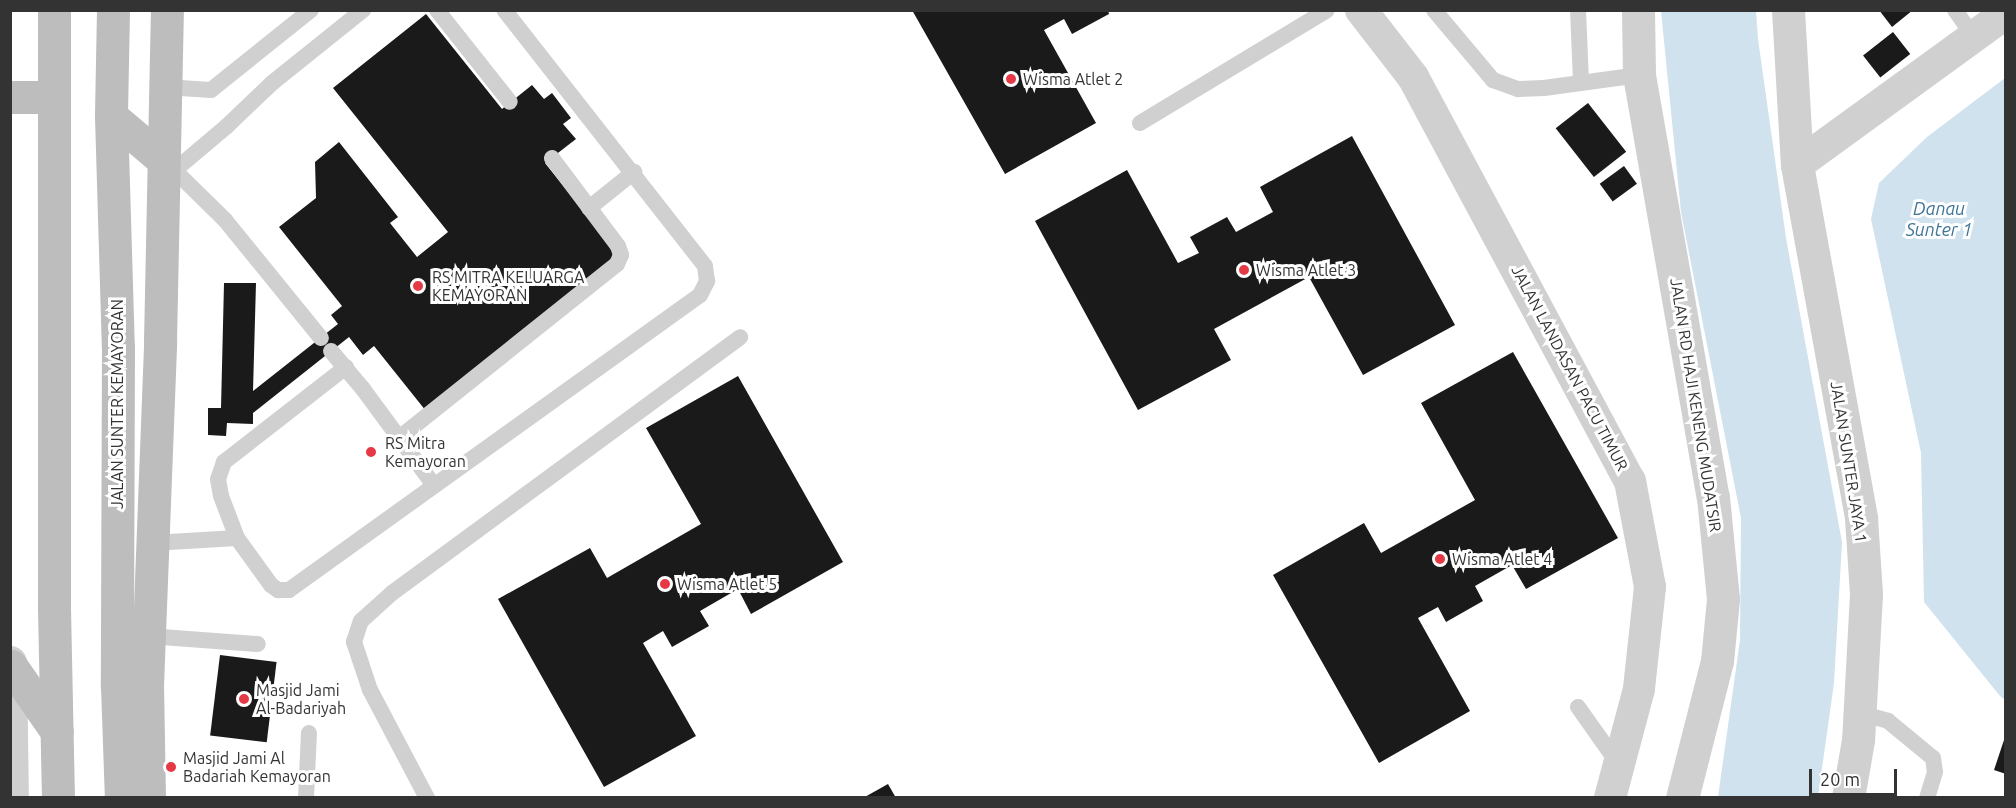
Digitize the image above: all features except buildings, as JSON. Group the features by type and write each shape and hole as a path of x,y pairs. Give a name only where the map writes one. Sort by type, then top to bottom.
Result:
{"main road":[{"path":"54,10 54,608 58,798"},
{"name":"JALAN SUNTER KEMAYORAN","path":"113,10 111,116 132,686 121,798"},
{"path":"149,798 132,686 148,636 169,165 165,87 167,10"},
{"path":"10,97 54,97"},
{"path":"111,116 169,165"},
{"path":"10,664 57,732"}],"street":[{"name":"JALAN LANDASAN PACU TIMUR","path":"1361,10 1413,77 1630,481 1650,587 1639,690 1610,798"},
{"name":"JALAN RD HAJI KENENG MUDATSIR","path":"1638,10 1640,75 1713,497 1723,599 1717,662 1682,798"},
{"name":"JALAN SUNTER JAYA 1","path":"1788,10 1797,165 1861,518 1866,594 1858,740 1848,798"},
{"path":"1797,165 2006,13"},
{"path":"10,664 12,798"}],"lane":[{"path":"165,87 211,90 311,10"},
{"path":"363,10 272,82 227,126 169,165 225,220 346,367 433,484"},
{"path":"437,10 510,102"},
{"path":"346,367 224,462 219,479 220,496 237,538 271,585 278,590 289,590 433,484 700,295 707,281 705,266 634,172 504,10"},
{"path":"1140,123 1327,10"},
{"path":"1434,10 1493,80 1518,88 1640,75"},
{"path":"1578,10 1581,83"},
{"path":"1954,10 1974,37"},
{"path":"399,438 617,264 621,255 618,246 552,158"},
{"path":"589,207 634,172"},
{"path":"428,798 370,690 354,642 361,621 392,593 740,337"},
{"path":"152,543 237,538"},
{"path":"148,636 258,644"},
{"path":"1578,707 1619,765"},
{"path":"1859,713 1888,721 1933,758 1935,772 1927,798"},
{"path":"306,798 309,733"}],"water":[{"path":"1661,11 1756,11 1786,238 1842,542 1834,683 1818,797 1718,797 1740,640 1741,518 1681,212"},
{"name":"Danau Sunter 1","path":"2005,78 2005,700 1924,602 1921,453 1871,219 1879,183 1927,137"}],"place":[{"name":"Wisma Atlet 2","path":"1011,79"},
{"name":"Wisma Atlet 3","path":"1244,270"},
{"name":"RS MITRA KELUARGA KEMAYORAN","path":"418,286"},
{"name":"RS Mitra Kemayoran","path":"371,452"},
{"name":"Wisma Atlet 4","path":"1440,559"},
{"name":"Wisma Atlet 5","path":"665,584"},
{"name":"Masjid Jami Al-Badariyah","path":"244,699"},
{"name":"Masjid Jami Al Badariah Kemayoran","path":"171,767"}]}
